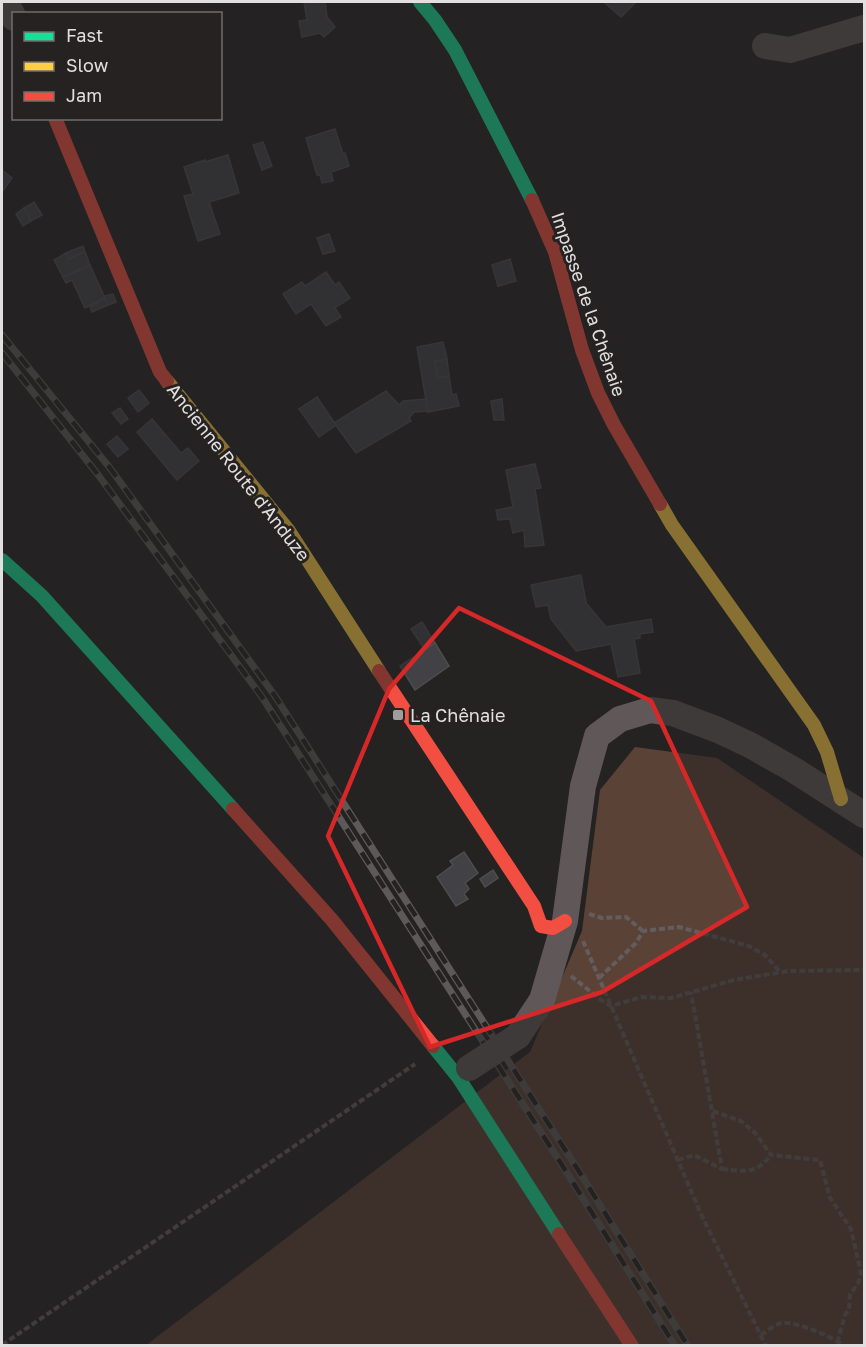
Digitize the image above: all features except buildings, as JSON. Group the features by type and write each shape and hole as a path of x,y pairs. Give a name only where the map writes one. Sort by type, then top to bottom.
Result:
{"street":[{"name":"Impasse de la Chênaie","path":"420,2 455,50 530,195 555,252 582,350 598,393 614,425 672,525 814,725 827,752 841,799"},
{"path":"765,46 790,50 864,28"},
{"name":"Ancienne Route d'Anduze","path":"56,120 160,372 289,531 534,906 561,911"},
{"path":"2,561 42,596 324,912 436,1050 463,1073 632,1346"},
{"path":"463,1073 518,1036 542,1000 553,961 583,786 597,736 620,719 650,710 673,713 718,730 794,770 864,815"},
{"path":"514,875 543,894 556,896 561,911"}],"path":[{"path":"561,911 602,918 626,917 644,931 679,927 749,946 765,955 780,972"},
{"path":"561,911 598,978 701,1214 766,1346"},
{"path":"598,978 636,943 644,931"},
{"path":"553,961 611,1006 642,997 671,998 734,980 780,972 864,970"},
{"path":"691,992 722,1168"},
{"path":"2,1345 436,1050"},
{"path":"712,1111 741,1121 756,1134 771,1155 820,1160 830,1198 851,1229 861,1273 858,1283 850,1294 849,1309 844,1316 838,1340"},
{"path":"678,1160 694,1155 722,1168 751,1171 764,1164 771,1155"},
{"path":"761,1335 781,1323 796,1324 838,1340 844,1346"}],"highlighted area":[{"path":"459,608 651,701 747,907 602,992 430,1047 328,836 389,689"}],"shaded area":[{"path":"635,747 717,758 864,858 864,1345 145,1346 530,1052 582,931 600,790"}],"railway":[{"path":"2,335 110,468 275,696 688,1346"},
{"path":"2,353 99,476 262,697 569,1176 675,1346"}],"traffic: fast":[{"path":"420,2 455,50 532,200"},
{"path":"2,560 42,596 233,809"},
{"path":"433,1046 458,1077 559,1234"}],"traffic: slow":[{"path":"167,381 289,531 379,671"},
{"path":"660,504 672,525 814,725 827,752 841,799"}],"traffic: jam":[{"path":"56,120 160,372 167,381"},
{"path":"532,200 555,252 582,350 598,393 660,504"},
{"path":"379,671 534,906 541,926 553,928 565,921"},
{"path":"233,809 332,920 433,1046"},
{"path":"559,1234 632,1346"}],"place":[{"name":"La Chênaie","path":"398,715"}]}
